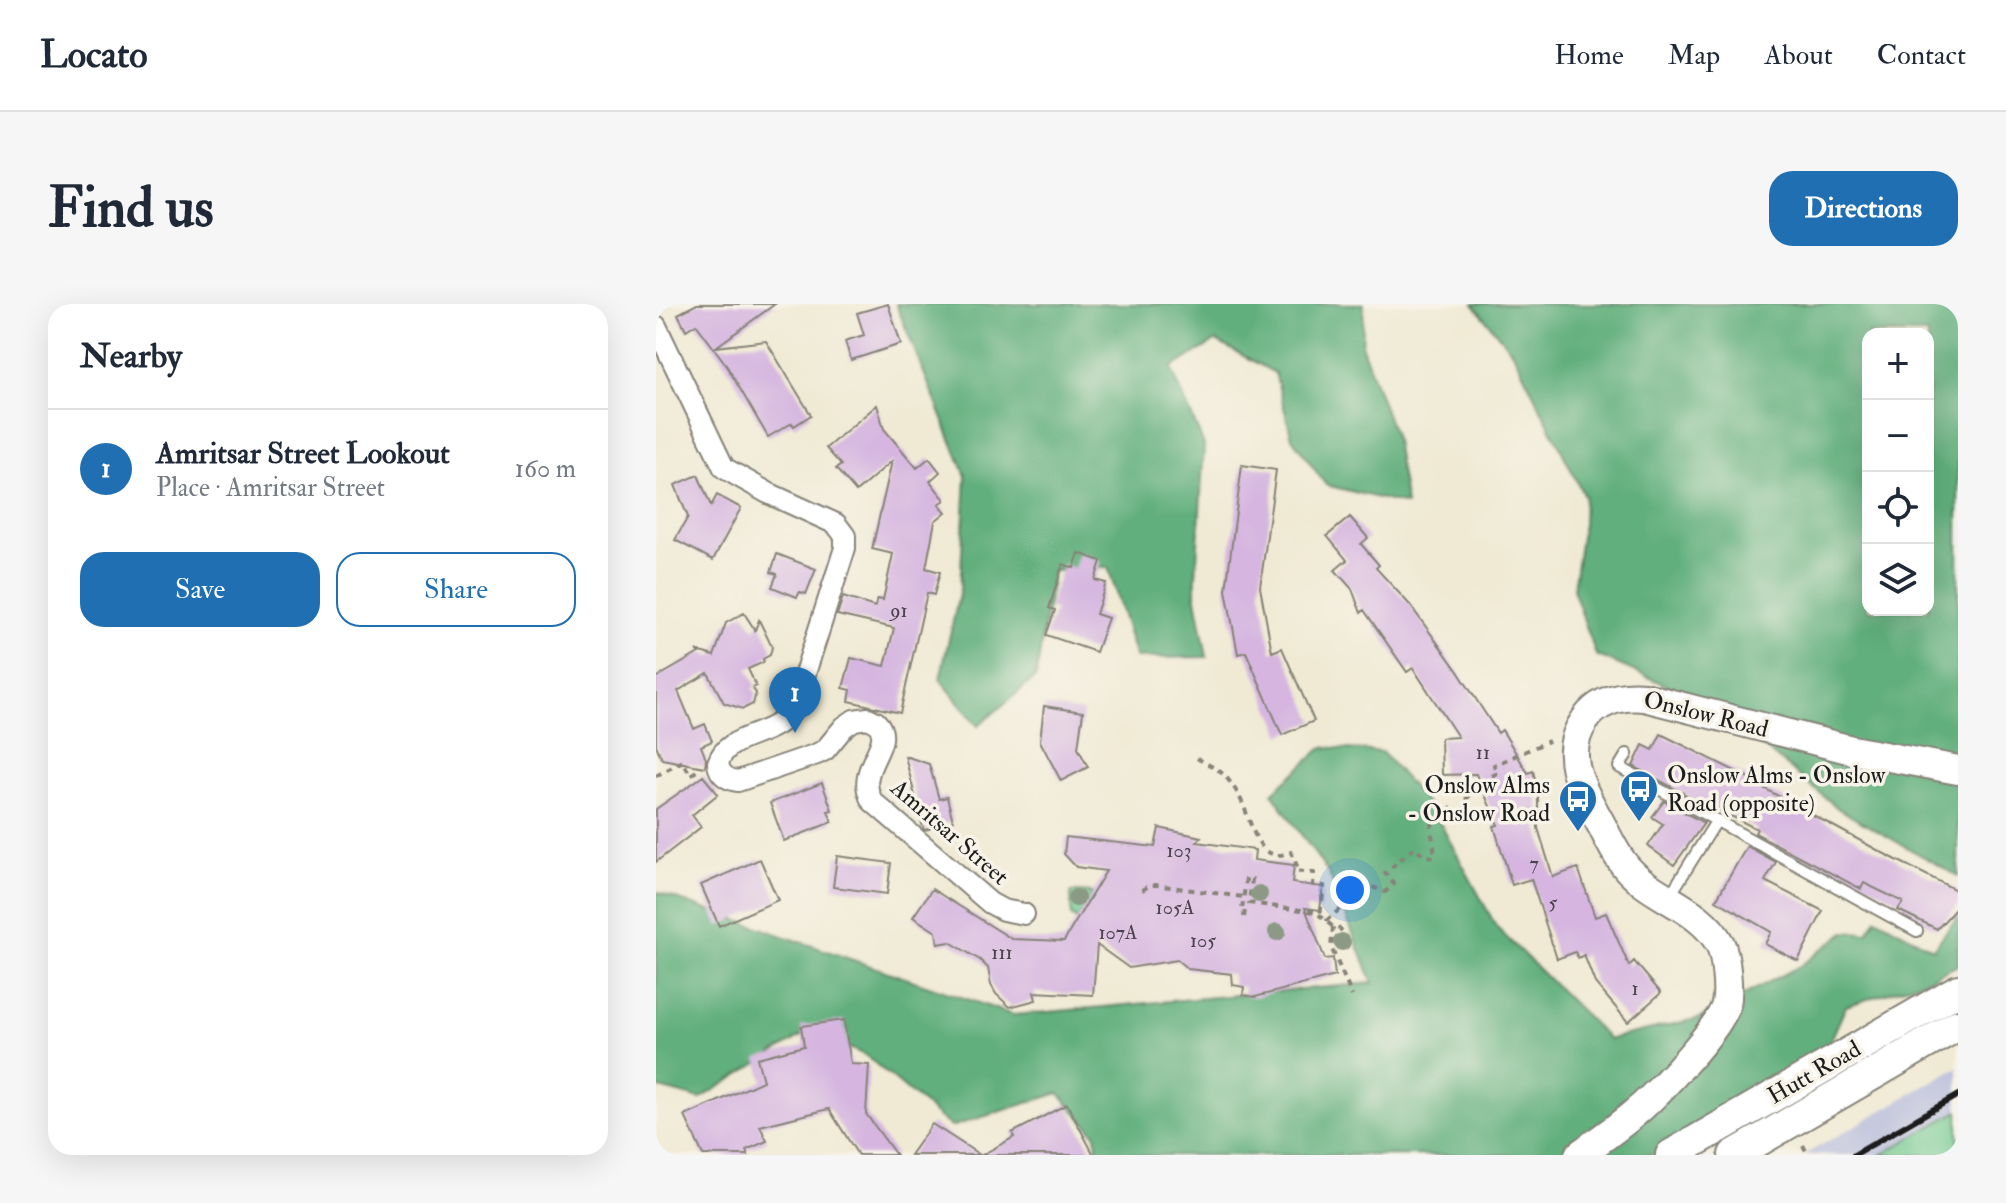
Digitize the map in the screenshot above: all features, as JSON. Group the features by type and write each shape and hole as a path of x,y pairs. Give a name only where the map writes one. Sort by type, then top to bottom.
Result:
{"main road":[{"name":"Onslow Road","path":"1579,1155 1638,1111 1715,1028 1726,1004 1726,972 1721,946 1701,918 1667,899 1627,868 1583,791 1575,773 1574,748 1578,732 1591,713 1608,701 1632,696 1659,700 1821,742 1958,770"},
{"name":"Hutt Road","path":"1671,1155 1958,990"},
{"name":"Hutt Road","path":"1734,1155 1958,1025"}],"street":[{"path":"656,326 724,468 768,493 836,524 846,542 794,708 780,724 727,747 720,757"},
{"name":"Amritsar Street","path":"720,757 718,768 721,774 731,780 746,780 825,750 854,720 868,718 876,722 883,733 881,747 867,779 872,801 990,903 1003,910 1024,914"}],"lane":[{"path":"1627,754 1619,767 1917,931"},
{"path":"1667,899 1717,820"}],"path":[{"path":"1326,921 1368,885 1385,892 1394,884 1385,873 1415,847 1424,856 1434,857 1430,825 1453,807 1468,820 1464,801 1489,777 1498,773 1494,765 1522,752"},
{"path":"656,776 683,761 690,775 720,757"},
{"path":"1197,758 1223,773 1244,807 1262,848 1272,854 1291,852 1296,871 1314,873 1313,885 1324,886 1320,916"},
{"path":"1244,917 1246,878 1252,879 1249,903 1316,912 1342,931"},
{"path":"1142,890 1151,885 1243,897"},
{"path":"1333,927 1331,947 1352,996"}],"shaded area":[{"path":"1958,1067 1958,1111 1881,1155 1804,1155"}],"green space":[{"path":"896,304 1364,304 1362,347 1394,435 1406,505 1326,485 1292,438 1275,373 1216,341 1171,368 1204,445 1195,593 1207,657 1136,658 1108,567 1053,571 1036,677 978,726 940,679 960,590 966,476"},
{"path":"1473,304 1958,304 1958,876 1840,810 1713,705 1596,655 1573,589 1584,496 1514,354"},
{"path":"1323,747 1382,752 1434,812 1497,928 1609,1039 1700,1018 1800,966 1845,932 1867,933 1876,918 1933,949 1958,916 1958,965 1932,978 1846,1006 1822,1060 1651,1155 1097,1155 1096,1135 1059,1093 951,1127 865,1055 809,1031 700,1099 656,1087 656,892 1013,1015 1373,983 1329,874 1272,793"},
{"path":"1071,892 1093,893 1077,920 1071,916"},
{"path":"1958,1111 1958,1155 1881,1155"}],"building":[{"path":"697,304 775,304 716,347 766,341 811,415 768,437 725,363 696,324 686,330 678,314"},
{"path":"888,304 901,344 851,360 845,341 864,335 857,313"},
{"path":"877,405 884,429 917,468 929,458 940,472 930,481 945,500 939,504 946,512 935,521 926,568 940,572 934,595 927,593 900,713 849,701 851,690 843,688 851,658 885,666 894,628 837,615 843,597 875,607 877,599 883,600 893,554 872,549 892,461 856,492 836,469 841,465 826,448"},
{"path":"1242,465 1276,470 1260,587 1272,652 1282,648 1314,721 1282,735 1246,652 1238,654 1226,590"},
{"path":"698,475 711,506 717,495 741,508 713,560 675,540 688,517 675,485"},
{"path":"1350,517 1368,538 1361,544 1379,565 1376,568 1410,605 1498,733 1502,730 1528,773 1533,771 1538,790 1538,828 1553,877 1578,868 1595,917 1606,913 1629,966 1634,961 1661,993 1628,1022 1595,983 1584,955 1578,958 1575,952 1557,959 1531,879 1512,885 1494,826 1498,825 1476,774 1442,775 1441,738 1458,737 1413,668 1407,672 1364,610 1361,613 1352,589 1335,570 1347,560 1327,536"},
{"path":"1079,553 1101,561 1095,580 1106,583 1096,614 1108,618 1096,652 1046,635 1055,610 1049,608 1063,564 1074,568"},
{"path":"777,554 816,569 806,594 800,592 797,597 772,587 777,574 771,572"},
{"path":"744,613 755,630 759,620 772,647 764,662 748,669 756,686 752,688 756,693 753,704 743,709 724,703 708,673 678,691 694,729 705,724 712,741 701,746 706,759 705,767 662,759 656,745 656,678 699,653 697,651 714,656 726,623"},
{"path":"1044,706 1083,712 1078,748 1088,767 1061,781 1040,741"},
{"path":"1661,734 1759,783 1881,852 1958,891 1958,906 1937,929 1898,910 1903,902 1864,883 1861,889 1755,833 1757,829 1714,810 1633,766 1643,745 1653,750"},
{"path":"905,756 929,764 939,799 947,797 953,821 925,830 923,828"},
{"path":"703,776 718,794 692,815 701,827 656,862 656,809"},
{"path":"822,783 832,810 828,811 832,822 784,841 770,803"},
{"path":"1664,801 1704,823 1674,865 1648,846 1663,824 1652,817"},
{"path":"1159,828 1201,837 1197,842 1255,850 1254,860 1294,865 1292,883 1323,887 1320,910 1305,908 1325,959 1333,958 1335,976 1255,997 1243,995 1244,987 1233,985 1232,974 1188,969 1177,960 1129,968 1097,945 1093,995 1034,992 1036,1000 1010,1007 996,994 988,968 980,960 950,942 938,944 936,932 913,917 932,889 1012,939 1064,941 1106,871 1076,867 1064,854 1066,837 1155,847"},
{"path":"1747,846 1776,862 1765,881 1823,911 1798,961 1765,944 1771,932 1716,900"},
{"path":"837,856 891,863 887,894 833,887"},
{"path":"760,859 778,900 719,926 701,885"},
{"path":"844,1020 851,1064 869,1065 866,1114 896,1155 858,1155 829,1109 760,1126 767,1141 746,1150 748,1155 703,1155 685,1116 763,1081 757,1058 804,1046 801,1026"},
{"path":"1067,1104 1094,1155 982,1155 1014,1137 1012,1133"},
{"path":"932,1124 980,1155 910,1155"}],"railway":[{"path":"1854,1155 1958,1095"}],"place":[{"name":"Amritsar Street Lookout","path":"795,733"},
{"name":"Onslow Alms - Onslow Road (opposite)","path":"1639,823"},
{"name":"Onslow Alms - Onslow Road","path":"1578,833"}]}
